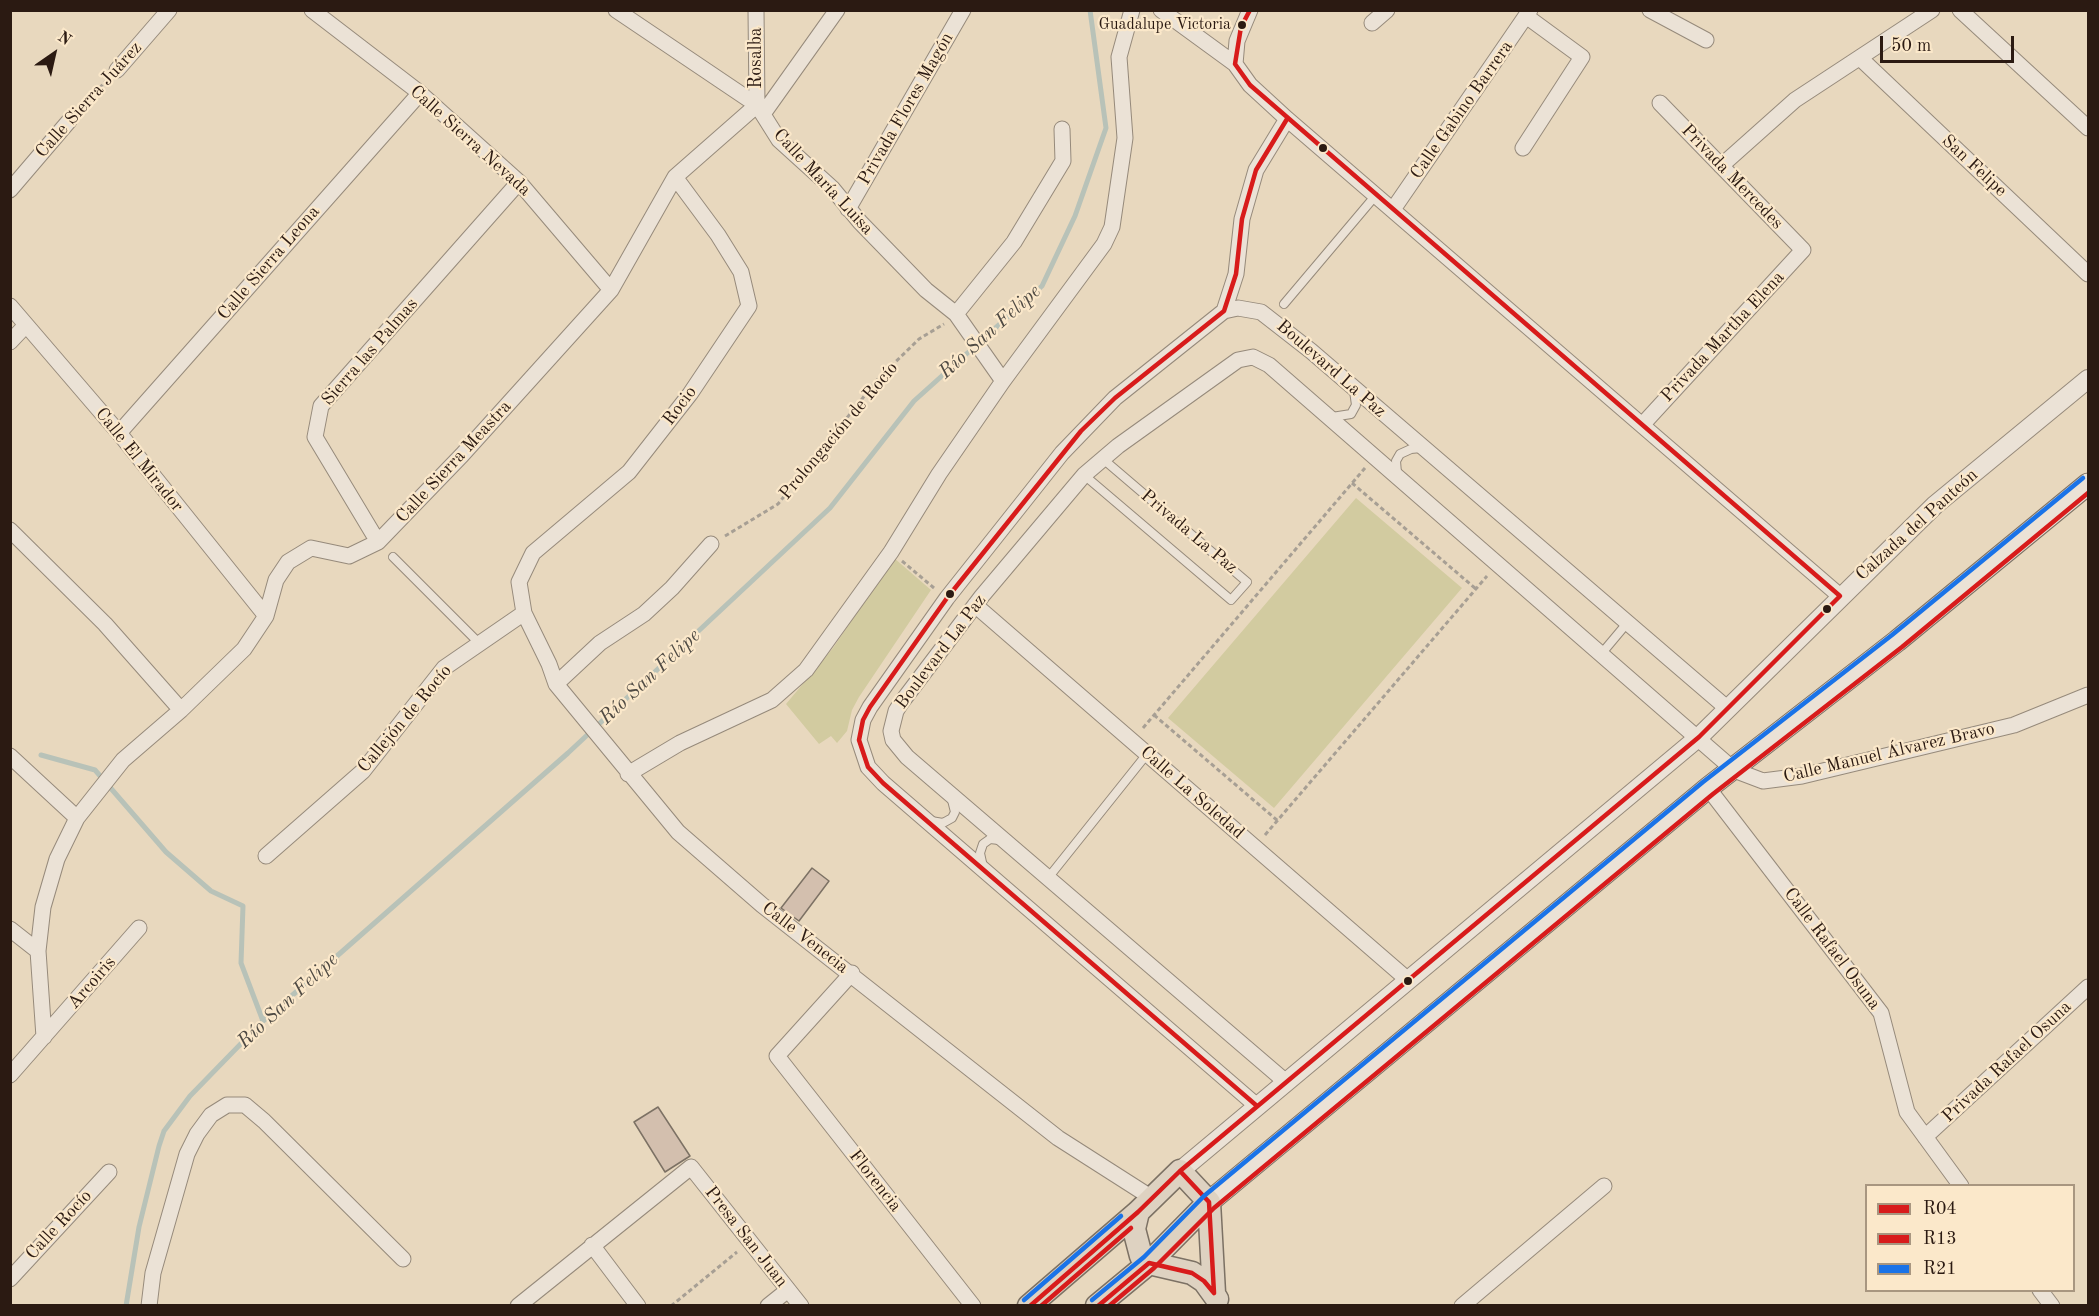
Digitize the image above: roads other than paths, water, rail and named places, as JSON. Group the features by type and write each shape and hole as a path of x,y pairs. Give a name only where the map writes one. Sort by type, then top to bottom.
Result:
{"main road":[{"path":"1097,1305 1149,1263 1209,1202 1708,788 1897,641 2088,484"},
{"path":"1029,1305 1145,1205 1180,1171 1209,1202 1217,1299"},
{"path":"1145,1205 1134,1229 1142,1256 1149,1263 1192,1273 1204,1281 1217,1299"}],"street":[{"name":"Calle Sierra Juárez","path":"117,70 169,10"},
{"name":"Calle Sierra Nevada","path":"312,10 420,93 519,182 611,290"},
{"name":"Calle María Luisa","path":"616,10 760,110 779,140 832,188 848,209 926,290 960,319 1003,381"},
{"name":"Rosalba","path":"756,10 760,110"},
{"name":"Calle Sierra Meastra","path":"44,1037 38,951 43,907 57,858 77,818 89,800 123,760 181,710 244,649 266,616 276,580 288,562 312,548 349,556 378,542 462,455 611,290 675,177 760,110 837,10"},
{"name":"Privada Flores Magón","path":"848,209 963,10"},
{"path":"628,774 696,734 755,709 789,687 806,670 891,552 939,474 1003,381 1098,252 1112,227 1125,127 1119,84 1119,57 1132,10"},
{"path":"1161,10 1235,64 1250,85 1287,118 1394,208 1840,596"},
{"path":"1235,64 1237,41 1250,10"},
{"path":"1372,23 1387,10"},
{"path":"1650,10 1706,40"},
{"path":"1721,166 1796,100 1932,10"},
{"path":"1960,10 2088,128"},
{"path":"1523,148 1582,57 1528,13"},
{"name":"Calle Gabino Barrera","path":"1394,208 1528,13"},
{"name":"San Felipe","path":"1860,58 2088,274"},
{"name":"Calle Sierra Leona","path":"119,433 420,93"},
{"name":"Privada Mercedes","path":"1660,103 1803,250"},
{"path":"1224,311 1236,274 1242,219 1256,170 1287,118"},
{"name":"Calle Sierra Juárez","path":"10,190 69,121"},
{"path":"960,319 1014,242 1063,161 1062,129"},
{"name":"Rocio","path":"524,613 519,582 533,553 629,471 690,394 749,306 741,272 718,235 675,177"},
{"name":"Sierra las Palmas","path":"378,542 315,436 321,406 519,182"},
{"name":"Privada Martha Elena","path":"1643,424 1803,250"},
{"name":"Calle El Mirador","path":"10,306 119,433 266,616"},
{"name":"Boulevard La Paz","path":"1257,1106 873,774 864,758 859,740 859,731 870,707 947,598 1081,431 1115,398 1224,311 1250,309 1272,318 1728,709"},
{"path":"10,342 26,325"},
{"name":"Boulevard La Paz","path":"1286,1082 948,792 899,749 893,740 892,721 902,703 975,605 1084,475 1102,459 1230,365 1245,358 1260,359 1699,737"},
{"name":"Calzada del Panteón","path":"1180,1171 1699,737 1935,505 2088,379"},
{"path":"10,530 105,624 181,710"},
{"path":"556,684 600,643 644,614 672,588 711,544"},
{"name":"Calle La Soledad","path":"975,605 1408,980"},
{"name":"Callejón de Rocío","path":"266,856 363,771 444,668 524,613"},
{"name":"Calle Venecia","path":"524,613 549,664 556,684 678,832 762,905 852,973 1145,1205"},
{"name":"Calle Manuel Álvarez Bravo","path":"1699,737 1734,770 1763,780 1802,776 2013,725 2088,695"},
{"path":"10,756 77,818"},
{"name":"Calle Rafael Osuna","path":"1708,788 1881,1013 1907,1112 1960,1184"},
{"name":"Arcoiris","path":"10,1076 140,928"},
{"path":"10,929 38,951"},
{"name":"Florencia","path":"852,973 777,1056 974,1305"},
{"name":"Privada Rafael Osuna","path":"1925,1137 2088,987"},
{"path":"149,1305 153,1273 188,1154 197,1134 211,1115 227,1105 245,1105 264,1121 403,1259"},
{"name":"Presa San Juan","path":"592,1245 691,1167 801,1305"},
{"name":"Calle Rocío","path":"12,1274 109,1172"},
{"path":"1462,1305 1604,1186"},
{"path":"518,1305 592,1245 638,1305"},
{"path":"768,1305 788,1290"},
{"path":"2042,1292 2052,1305"}],"lane":[{"path":"1284,304 1377,194"},
{"path":"1328,416 1347,417 1352,414 1356,405 1354,388"},
{"path":"1397,476 1395,465 1400,454 1421,448"},
{"name":"Privada La Paz","path":"1084,475 1231,600 1247,582 1102,459"},
{"path":"393,557 480,644"},
{"path":"1602,653 1629,622"},
{"path":"1048,878 1147,754"},
{"path":"924,819 943,823 952,818 954,806 948,792"},
{"path":"985,871 980,853 983,844 990,839 1006,842"}],"waterway":[{"name":"Río San Felipe","path":"126,1306 139,1227 159,1146 164,1131 190,1096 263,1021 568,753 830,508 914,401 1042,286 1075,216 1106,128 1090,10"},
{"path":"41,755 95,770 166,852 211,891 243,906 241,963 263,1021"}],"place":[{"name":"Guadalupe Victoria","path":"1242,25"}]}
